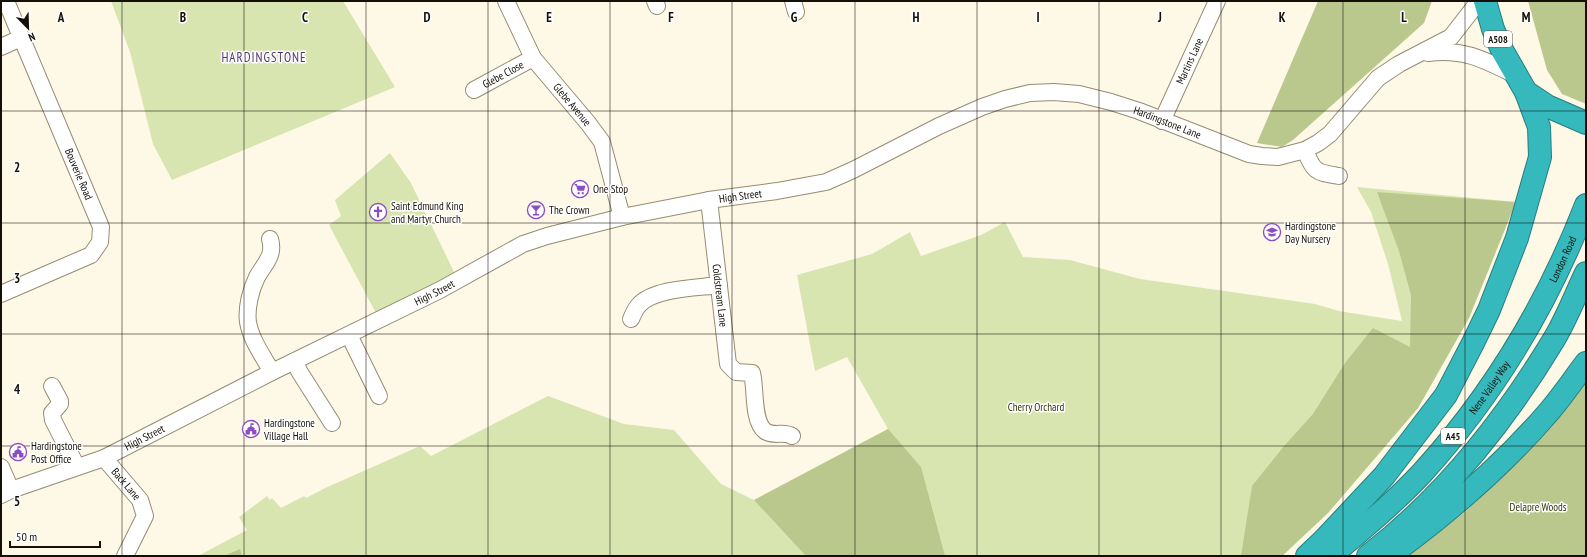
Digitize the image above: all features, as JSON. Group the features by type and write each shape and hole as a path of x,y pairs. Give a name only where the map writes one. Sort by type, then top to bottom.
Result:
{"highway":[{"name":"A508","path":"1485,1 1493,29 1521,83 1546,106 1583,122"},
{"path":"1307,556 1324,540 1388,470 1446,395 1489,310 1518,238 1540,158 1539,127 1521,83"},
{"name":"London Road","path":"1548,292 1573,238 1586,205"},
{"name":"A45","path":"1368,556 1394,536 1441,490 1476,451 1514,400 1553,341 1586,273"},
{"name":"Nene Valley Way","path":"1330,556 1375,519 1422,473 1456,433 1492,383 1527,329 1548,292"},
{"path":"1388,556 1451,509 1496,468 1548,413 1586,363"}],"street":[{"name":"Bouverie Road","path":"1,294 91,255 100,242 101,226 6,1"},
{"name":"Glebe Avenue","path":"506,1 533,58 588,123 602,142 622,217"},
{"name":"Martins Lane","path":"1162,121 1216,1"},
{"name":"Hardingstone Lane","path":"888,152 939,126 982,107 1005,99 1030,93 1054,92 1079,94 1111,102 1249,154 1278,157 1305,150 1330,134 1378,78 1399,64 1451,38 1479,1"},
{"path":"1,47 21,38"},
{"name":"Hardingstone Lane","path":"1420,54 1440,52 1461,53 1486,61 1521,83"},
{"name":"Glebe Close","path":"474,90 533,58"},
{"path":"1305,150 1310,163 1318,172 1339,176"},
{"name":"High Street","path":"6,492 104,458 272,372 440,290 523,244 547,236 622,217 709,200 777,191 826,182 888,152"},
{"name":"Coldstream Lane","path":"709,200 728,364 736,372 752,373 755,387 754,404 761,426 765,431 772,434 785,434 792,436"},
{"path":"270,239 272,247 267,263 258,276 250,293 248,321 256,346 272,372"},
{"path":"631,319 639,305 651,297 669,291 719,285"},
{"path":"348,335 379,396"},
{"path":"295,361 299,371 332,423"},
{"path":"52,386 60,401 60,404 52,413 53,420 76,467"},
{"name":"Back Lane","path":"104,458 140,500 145,516 125,556"},
{"path":"1,467 6,492"}],"green space":[{"path":"111,1 343,1 395,87 172,180 153,144 130,52"},
{"path":"1318,1 1432,1 1424,23 1293,140 1282,147 1257,143"},
{"path":"1528,1 1586,1 1586,104 1562,94 1547,70"},
{"path":"390,153 411,183 455,274 377,315 329,225 341,216 335,200"},
{"name":"Cherry Orchard","path":"1357,187 1516,202 1469,318 1418,408 1328,513 1282,556 198,556 247,530 239,517 267,496 270,500 272,498 281,508 304,496 306,498 420,446 431,456 548,396 624,424 674,430 721,484 754,500 888,429 847,357 815,371 797,275 872,254 910,232 921,256 981,235 1005,222 1023,257 1070,260 1140,279 1315,304 1339,311 1402,321 1388,264 1371,212"},
{"path":"1377,192 1516,202 1469,318 1418,408 1328,513 1282,556 1241,556 1252,486 1284,446 1313,414 1345,363 1373,328 1410,347 1411,295 1399,251"},
{"name":"Delapre Woods","path":"1586,381 1586,556 1408,556 1466,511 1543,432"},
{"path":"888,429 921,467 945,556 806,556 754,500"},
{"path":"240,549 242,556 224,556"}],"place":[{"name":"One Stop","path":"580,189"},
{"name":"The Crown","path":"536,210"},
{"name":"Saint Edmund King and Martyr Church","path":"378,212"},
{"name":"Hardingstone Day Nursery","path":"1272,232"},
{"name":"Hardingstone Village Hall","path":"251,429"},
{"name":"Hardingstone Post Office","path":"18,452"}],"district":[{"name":"HARDINGSTONE","path":"264,57"}]}
